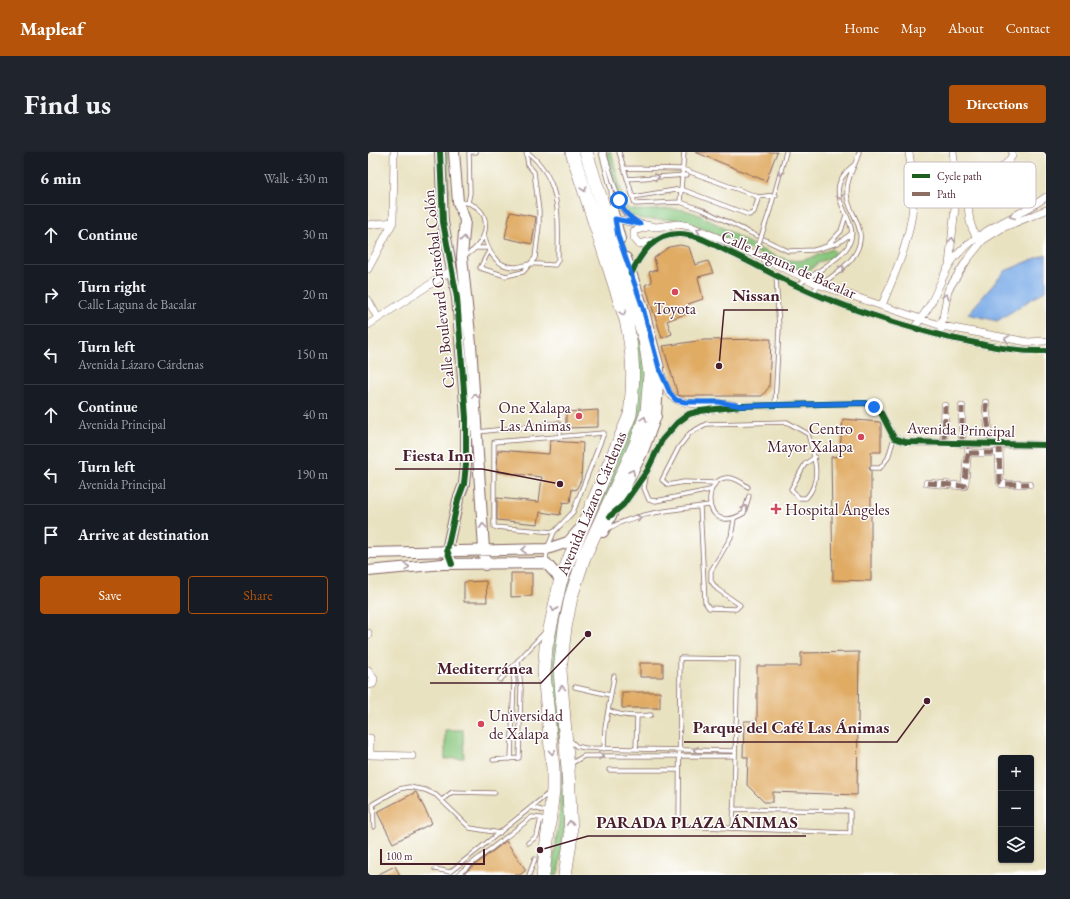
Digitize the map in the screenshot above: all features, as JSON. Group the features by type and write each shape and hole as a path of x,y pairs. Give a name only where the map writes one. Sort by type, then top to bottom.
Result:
{"highway":[{"name":"Avenida Lázaro Cárdenas","path":"543,875 547,816 553,790 553,769 544,672 546,647 562,580 583,526 630,416 634,369 632,346 626,320 572,152"},
{"name":"Avenida Lázaro Cárdenas","path":"565,875 571,836 568,769 560,670 571,597 584,557 636,444 647,411 650,374 645,339 586,152"},
{"path":"594,152 613,214"},
{"path":"584,557 603,532"}],"street":[{"path":"368,269 393,222 394,152"},
{"name":"Calle Boulevard Cristóbal Colón","path":"440,152 444,236 448,247 457,298 462,347 466,464 464,484 458,500 447,550"},
{"name":"Calle Boulevard Cristóbal Colón","path":"454,152 465,220 462,257 477,432 485,565"},
{"path":"909,152 910,162"},
{"path":"953,152 954,162"},
{"path":"1009,162 1012,152"},
{"path":"1036,204 1046,197"},
{"path":"442,208 449,204 463,202"},
{"path":"882,305 901,262 911,223 912,208"},
{"path":"914,328 931,303 949,265 954,208"},
{"path":"970,208 969,218 979,239"},
{"path":"949,265 999,222 1030,208"},
{"path":"938,334 942,326 944,301 954,278 979,239 1046,210"},
{"name":"Calle Laguna de Bacalar","path":"613,214 640,224 656,227 678,224 689,226 755,254 820,285 942,326 1028,342 1046,341"},
{"name":"Avenida Lázaro Cárdenas","path":"603,532 643,450 656,416 659,368 643,308 613,214"},
{"path":"368,225 393,222"},
{"path":"655,241 639,244 635,241 633,236 634,231 638,229 656,227"},
{"name":"Calle Laguna de Bacalar","path":"631,274 641,254 655,241 673,234 692,236 743,258 797,286 888,320 938,334 1022,352 1046,351"},
{"path":"448,247 453,255 462,257"},
{"path":"949,265 954,278"},
{"path":"368,325 452,270"},
{"path":"860,310 862,299"},
{"path":"368,300 378,318"},
{"path":"888,320 891,308"},
{"path":"659,368 670,393 676,400 681,402 685,410 682,419"},
{"name":"Avenida Principal","path":"681,402 719,402 741,406"},
{"name":"Avenida Principal","path":"610,516 623,505 647,471 662,440 682,419 700,411 775,404 866,403 881,413 894,438 906,442 1046,445"},
{"path":"986,403 986,420 990,430 990,444"},
{"path":"944,443 945,406"},
{"path":"926,482 964,486 967,458 969,453 965,444 962,407"},
{"path":"999,444 998,453 1000,482 1002,484 1030,484"},
{"path":"969,453 998,453"},
{"path":"368,553 447,550 485,551 547,549 568,542 583,526"},
{"path":"447,550 452,564"},
{"path":"368,571 452,564 485,565 546,563 562,580"},
{"path":"368,670 374,679 373,684 368,685"},
{"path":"368,738 370,738 370,755 412,756"}],"lane":[{"path":"462,257 476,248 484,235 486,226 484,216 479,208 463,202 470,193 469,152 476,152"},
{"path":"484,235 488,250 494,258 505,265 518,267 530,264 555,265 558,260 558,206 549,176 538,161 526,152"},
{"path":"488,250 480,268 485,271 506,276 523,272 535,258 539,226 538,211 534,172 528,165 526,152"},
{"path":"602,152 611,190 613,214"},
{"path":"602,152 622,210 628,217 640,224"},
{"path":"619,152 635,204 680,202 703,210 788,251 814,250 838,243 852,233"},
{"path":"680,202 684,152"},
{"path":"755,254 776,195 786,152"},
{"path":"811,292 853,258 858,250 861,241 860,230 847,199 849,177 859,152"},
{"path":"797,286 842,253 848,246 852,233 851,224 846,216 839,195 839,185 843,176 854,164"},
{"path":"623,168 682,169 688,173 757,197 776,195"},
{"path":"627,179 682,176 688,173"},
{"path":"681,188 688,173"},
{"path":"843,176 849,177"},
{"path":"633,197 681,188 749,215 754,212 757,197"},
{"path":"826,246 842,231 846,216"},
{"path":"838,243 842,253"},
{"path":"476,248 488,250"},
{"path":"775,404 779,329 776,275"},
{"path":"715,483 684,482 668,485 662,480 679,447 690,433 706,424 787,422 808,434 815,457 817,470 812,491 806,498 800,498 791,490 805,464 815,457"},
{"path":"477,432 558,423 560,426 560,437"},
{"path":"546,563 547,549 554,532 573,512 604,433 494,442 494,527 554,532"},
{"path":"872,468 880,468 888,458 894,438"},
{"path":"647,471 644,488 649,500 656,501 710,490"},
{"path":"748,487 741,482 730,478 722,479 715,483 710,490 709,505 715,514 724,519 734,519 744,513 749,496"},
{"path":"603,532 618,523 683,508 709,505"},
{"path":"700,507 705,602 709,608 736,609 740,605 717,589 711,581 711,571 731,537 734,519"},
{"path":"500,680 550,627"},
{"path":"733,809 850,811 850,832 733,828 679,826 680,658 738,659 733,809 733,828"},
{"path":"493,760 519,758 521,689 518,660"},
{"path":"511,759 514,681 512,667"},
{"path":"604,749 610,695 614,676"},
{"path":"575,687 610,695"},
{"path":"608,710 616,714 637,717 651,715"},
{"path":"636,749 637,717"},
{"path":"565,732 571,742 580,748 735,751"},
{"path":"568,769 573,761 584,756 735,756"},
{"path":"609,770 680,770"},
{"path":"374,827 373,804 399,789 410,787 425,790 436,795 470,828 500,833"},
{"path":"435,869 450,872 553,790"},
{"path":"442,800 452,792 495,793"},
{"path":"531,807 547,816"},
{"path":"528,843 536,836 547,816"},
{"path":"457,875 532,817 547,816"},
{"path":"529,875 535,859"}],"green space":[{"path":"444,152 448,152 449,202 445,202"},
{"path":"573,152 580,152 641,341 647,373 643,411 582,557 558,669 565,823 559,869 557,875 551,875 559,822 562,769 552,671 553,647 561,584 617,454 637,373"},
{"path":"606,152 611,152 624,202 628,209 676,209 692,212 704,217 762,250 791,260 807,259 832,249 835,252 831,258 819,262 807,272 800,271 687,222 676,220 641,219 635,217 627,212 622,204"},
{"path":"445,730 463,730 464,758 445,759"}],"water":[{"path":"1046,254 1046,290 997,321 968,314 1005,271"}],"building":[{"path":"695,152 777,152 766,181"},
{"path":"510,212 536,217 532,244 505,238"},
{"name":"Toyota","path":"680,245 689,247 695,265 708,261 713,273 698,277 703,299 688,304 690,312 667,321 672,334 662,338 645,285 652,282 649,272 657,270 654,258 669,247"},
{"path":"771,339 769,387 762,396 678,395 663,346 704,340"},
{"path":"598,410 598,427 566,428 566,412"},
{"path":"843,419 880,422 881,425 881,452 871,452 871,465 869,468 871,471 871,581 833,580 831,457 839,456"},
{"path":"550,441 583,443 581,480 576,490 572,489 570,503 563,502 560,515 540,512 538,524 497,520 497,498 539,502 542,477 497,472 498,450 549,454"},
{"path":"511,573 532,573 532,596 511,597"},
{"path":"486,581 487,602 464,602 464,582"},
{"path":"859,652 857,795 773,792 773,802 764,802 747,785 748,757 743,757 744,721 757,721 757,666 801,666 801,653"},
{"path":"640,663 663,663 663,677 640,677"},
{"path":"622,692 660,692 660,708 622,708"},
{"path":"416,792 432,823 393,843 377,812"},
{"path":"506,841 526,870 520,875 462,875"},
{"path":"395,866 400,875 377,875"}],"marked path":[{"path":"986,403 990,444"},
{"path":"944,443 945,406"},
{"path":"962,407 962,444"},
{"path":"927,483 964,486 967,458 969,453 968,444"},
{"path":"999,444 1000,482 1002,484 1029,484"},
{"path":"969,453 999,453"}],"cycle path":[{"path":"440,152 443,222 457,298 466,418 466,464 464,484 458,500 447,550 452,564"},
{"path":"631,274 644,252 655,241 670,235 685,234 708,242 786,281 832,301 870,315 947,337 1008,349 1046,351"},
{"path":"610,516 623,505 647,471 662,440 677,423 689,414 700,411 741,406 866,403 881,413 894,438 906,442 1046,445"}],"place":[{"name":"Toyota","path":"675,292"},
{"name":"Nissan","path":"719,366"},
{"name":"One Xalapa Las Animas","path":"579,416"},
{"name":"Centro Mayor Xalapa","path":"861,437"},
{"name":"Fiesta Inn","path":"560,484"},
{"name":"Hospital Ángeles","path":"776,509"},
{"name":"Mediterránea","path":"588,634"},
{"name":"Parque del Café Las Ánimas","path":"927,701"},
{"name":"Universidad de Xalapa","path":"481,724"},
{"name":"PARADA PLAZA ÁNIMAS","path":"540,850"}],"route":[{"path":"619,200 622,210 628,217 640,224 615,219 618,236 643,308 659,368 664,382 676,400 698,403 719,402 741,406 866,403 874,407"}]}
